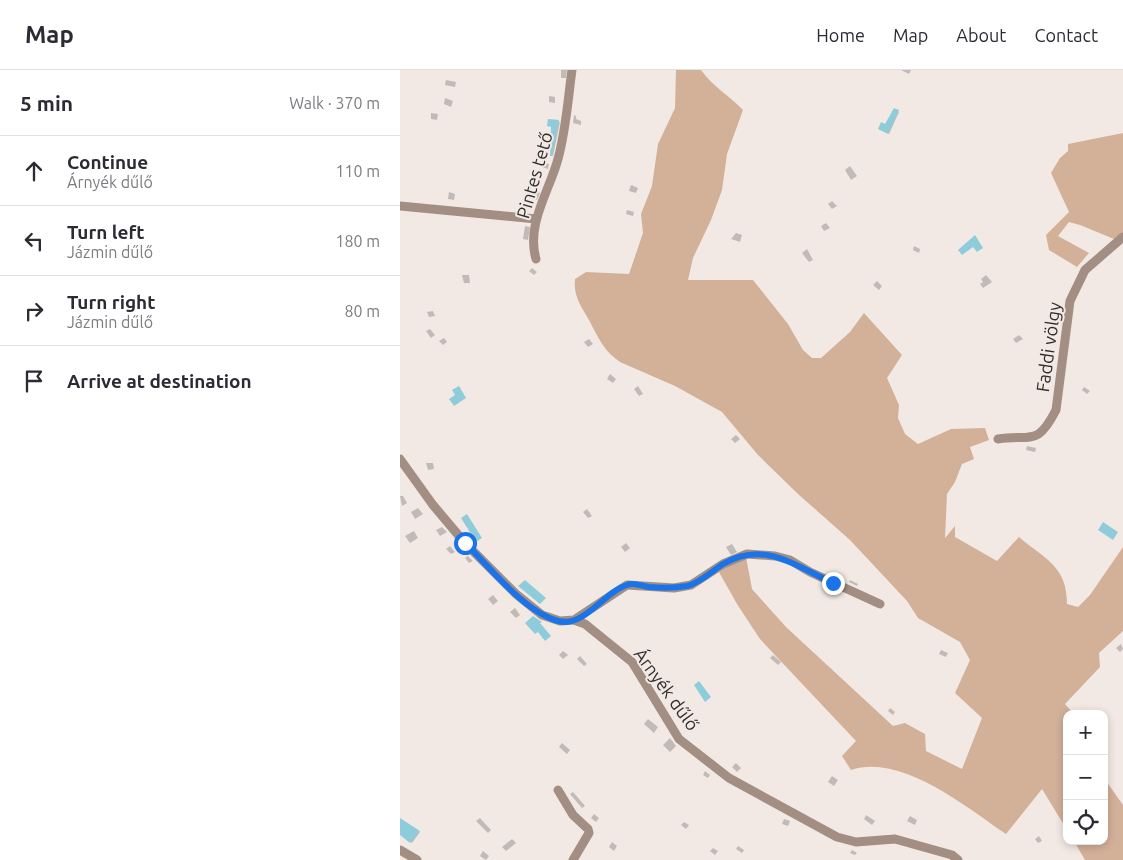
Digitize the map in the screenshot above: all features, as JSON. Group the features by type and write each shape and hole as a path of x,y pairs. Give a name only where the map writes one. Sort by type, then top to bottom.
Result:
{"street":[{"name":"Pintes tető","path":"536,259 533,249 536,219 559,157 572,70"},
{"path":"400,206 536,219"},
{"name":"Faddi völgy","path":"998,439 1034,437 1049,424 1056,410 1070,301 1085,270 1123,237"},
{"name":"Árnyék dűlő","path":"400,459 433,505 465,543 516,594 542,615 560,621 574,620 585,624 632,662 679,739 729,778 837,837 856,842 894,839 952,855 958,860"},
{"path":"574,620 627,584 674,588 691,585 723,564 747,554 774,556 790,560 810,572 880,604"},
{"path":"558,790 573,816 588,829 589,833 573,860"},
{"path":"400,850 417,860"}],"shaded area":[{"path":"676,70 701,70 711,82 743,110 727,154 722,190 711,220 693,258 688,280 753,280 788,324 803,350 812,358 821,358 850,332 864,313 902,355 887,378 899,405 898,418 905,434 918,444 951,429 985,428 989,440 970,447 974,459 962,464 955,482 947,494 945,538 955,526 955,537 997,561 1019,537 1046,558 1059,572 1066,591 1067,604 1078,607 1090,595 1123,547 1123,631 1099,653 1100,667 1065,704 1070,710 1063,710 1063,823 1042,789 1006,834 953,797 911,776 891,769 870,767 851,770 842,756 856,741 760,639 719,572 730,563 746,557 752,589 786,627 893,726 905,723 925,734 926,751 962,769 982,718 955,693 970,660 960,642 918,618 907,601 850,540 798,494 758,455 722,412 675,386 614,358 602,344 581,307 575,291 575,279 586,272 629,274 643,233 641,214 652,186 658,144 675,108"},
{"path":"1123,133 1123,233 1114,239 1069,222 1058,236 1089,253 1077,267 1049,250 1046,235 1069,212 1051,173 1060,158 1068,151 1068,144"},
{"path":"1108,784 1123,805 1123,860 1085,860 1076,845 1108,845"}],"building":[{"path":"894,108 899,110 888,134 878,129 881,122 885,124"},
{"path":"548,119 559,120 552,156 550,156 551,127 547,126"},
{"path":"975,235 983,248 977,252 973,247 962,255 958,250"},
{"path":"459,386 466,398 454,406 449,399 455,395 452,390"},
{"path":"467,514 482,538 476,542 461,518"},
{"path":"1103,522 1118,532 1113,540 1098,530"},
{"path":"525,580 546,598 540,604 518,586"},
{"path":"533,616 542,622 540,623 551,636 545,641 538,632 535,634 525,623"},
{"path":"699,681 711,697 705,702 694,685"},
{"path":"400,818 420,831 410,843 400,835"}],"route":[{"path":"465,543 516,594 542,615 560,621 574,620 627,584 674,588 691,585 723,564 747,554 760,554 790,560 833,583"}]}
